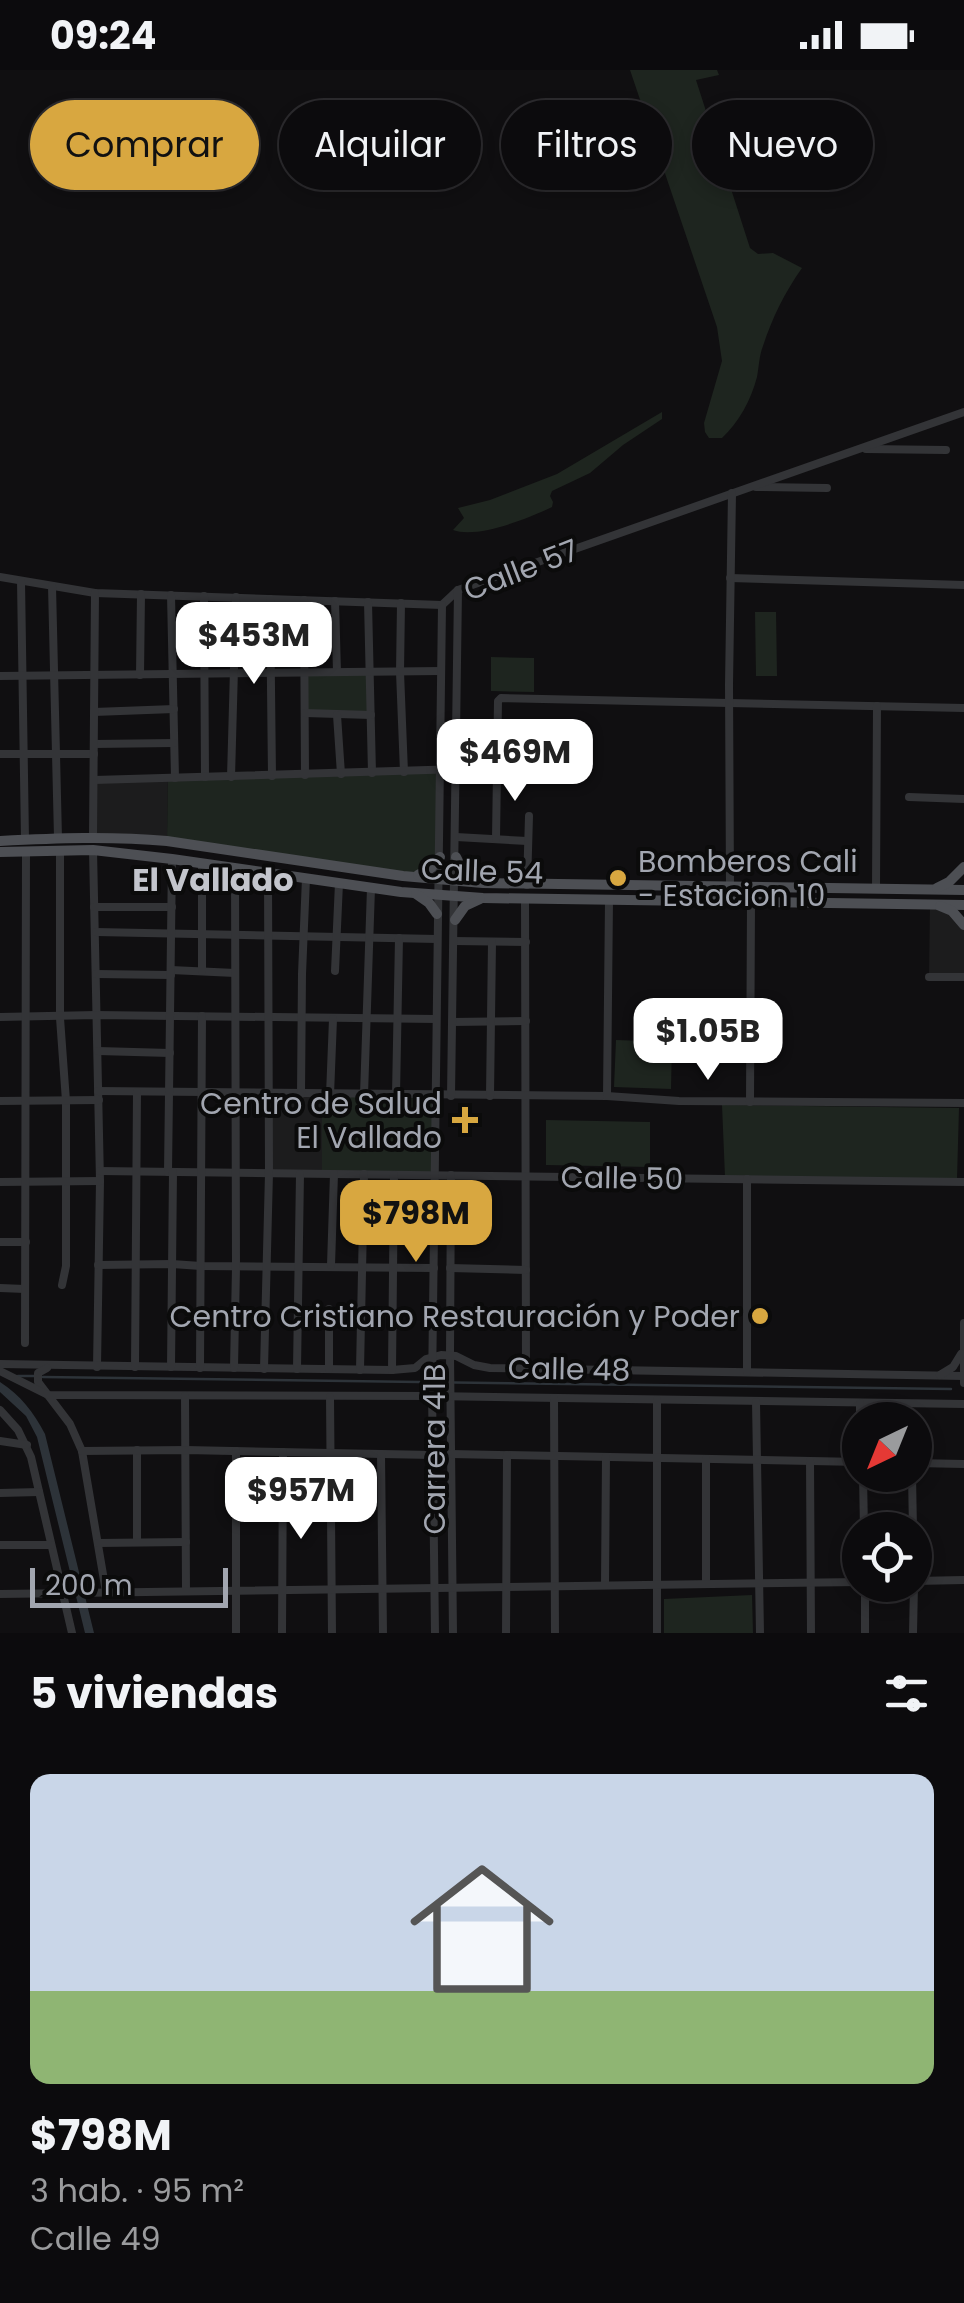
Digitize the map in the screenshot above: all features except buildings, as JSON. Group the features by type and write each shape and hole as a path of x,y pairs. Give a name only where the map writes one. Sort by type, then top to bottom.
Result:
{"main road":[{"name":"Calle 54","path":"0,841 26,845 93,837 167,841 482,883 964,890"},
{"name":"Calle 54","path":"59,844 401,892 484,898 964,904"},
{"name":"Calle 54","path":"0,852 26,845"},
{"path":"401,892 408,885 408,876 432,868 440,857"},
{"path":"456,857 464,874 482,883"},
{"path":"932,890 949,882 964,867"},
{"path":"415,893 438,914"},
{"path":"455,920 465,906 484,898"},
{"path":"930,904 952,911 964,925"}],"street":[{"name":"Calle 57","path":"0,577 95,592 442,605 458,590 964,412"},
{"path":"859,448 946,450"},
{"path":"751,486 827,488"},
{"path":"730,887 732,494"},
{"path":"730,578 964,585"},
{"path":"21,581 26,845 25,1343"},
{"path":"52,586 60,1018 66,1101 66,1266 62,1285"},
{"path":"451,1096 458,590"},
{"path":"93,837 95,592"},
{"path":"140,674 141,594"},
{"path":"171,595 175,778"},
{"path":"204,596 205,777"},
{"path":"231,776 236,597"},
{"path":"270,598 272,776"},
{"path":"304,600 305,775"},
{"path":"335,601 337,672"},
{"path":"368,602 372,773"},
{"path":"402,604 404,772"},
{"name":"Carrera 41B","path":"435,1633 432,1392 442,605"},
{"path":"0,676 441,671"},
{"path":"496,839 501,698 964,708"},
{"path":"876,889 877,706"},
{"path":"94,712 174,709"},
{"path":"306,713 371,715"},
{"path":"337,715 340,774"},
{"path":"0,754 56,754 174,744"},
{"path":"94,780 530,768"},
{"path":"909,797 964,799"},
{"path":"527,885 528,816"},
{"path":"456,837 527,841"},
{"path":"93,850 100,1176 97,1366"},
{"path":"171,1367 172,859"},
{"path":"202,864 202,971"},
{"path":"234,1368 235,868"},
{"path":"264,1369 269,1173 268,873"},
{"path":"301,1094 306,878"},
{"path":"335,970 338,883"},
{"path":"364,1095 371,888"},
{"path":"526,898 526,1368"},
{"path":"608,1096 609,900"},
{"path":"750,1102 752,903"},
{"path":"94,908 172,907"},
{"path":"96,932 437,939"},
{"path":"396,1096 399,938"},
{"path":"454,940 526,942"},
{"path":"490,1096 492,942"},
{"path":"96,974 235,972"},
{"path":"929,977 964,978"},
{"path":"0,1018 96,1015 436,1019"},
{"path":"200,1368 202,1016"},
{"path":"330,1095 333,1018"},
{"path":"452,1022 526,1020"},
{"path":"98,1051 170,1053"},
{"path":"135,1367 136,1092"},
{"path":"0,1101 66,1101 169,1092 964,1103"},
{"name":"Calle 50","path":"0,1182 65,1182 136,1172 964,1182"},
{"path":"296,1369 300,1174"},
{"path":"331,1266 334,1174"},
{"path":"360,1370 364,1174"},
{"path":"392,1370 394,1175"},
{"name":"Carrera 41B","path":"451,1175 453,1633"},
{"path":"746,1372 747,1179"},
{"path":"0,1242 26,1242"},
{"path":"98,1265 434,1268"},
{"path":"450,1268 526,1270"},
{"path":"0,1288 25,1289"},
{"path":"329,1309 329,1369"},
{"path":"964,1323 964,1378"},
{"path":"935,1376 952,1367 964,1350"},
{"name":"Calle 48","path":"0,1367 392,1370 415,1368 433,1356 450,1355 474,1366 964,1378"},
{"path":"51,1366 37,1378 70,1424 82,1450 106,1592"},
{"name":"Calle 48","path":"0,1367 48,1395 330,1397 432,1392 842,1403"},
{"path":"185,1396 186,1591"},
{"path":"330,1397 332,1633"},
{"path":"554,1398 555,1633"},
{"path":"657,1400 657,1633"},
{"path":"756,1402 760,1633"},
{"name":"Calle 48","path":"932,1404 964,1404"},
{"path":"2,1411 27,1446 72,1633"},
{"path":"0,1442 27,1446"},
{"path":"82,1450 433,1455"},
{"path":"137,1450 137,1542"},
{"path":"236,1451 236,1633"},
{"path":"282,1633 283,1452"},
{"path":"381,1454 383,1633"},
{"path":"452,1454 842,1462"},
{"path":"506,1455 506,1633"},
{"path":"605,1586 606,1457"},
{"path":"706,1459 706,1584"},
{"path":"810,1461 811,1633"},
{"path":"932,1463 964,1464"},
{"path":"0,1493 39,1492"},
{"path":"98,1543 186,1542"},
{"path":"0,1545 51,1545"},
{"path":"932,1582 964,1580"},
{"path":"0,1594 842,1583"},
{"path":"863,1602 865,1633"},
{"path":"914,1602 914,1633"}],"shaded area":[{"path":"630,70 717,70 719,75 696,80 702,100 692,100 692,190 731,190 750,248 758,254 773,253 802,268 771,325 748,402 722,438 709,438 705,432 704,423 722,361 717,327 671,190 672,100 640,100"},
{"path":"662,412 662,419 590,473 552,491 552,507 489,530 453,530 464,518 458,508 557,474"},
{"path":"755,612 776,612 777,676 756,676"},
{"path":"491,657 534,658 534,692 491,691"},
{"path":"369,672 371,715 306,713 306,673"},
{"path":"441,771 440,857 419,875 167,841 168,778"},
{"path":"168,778 167,841 93,837 94,780"},
{"path":"930,904 964,925 964,977 929,977"},
{"path":"616,1040 672,1042 671,1089 614,1087"},
{"path":"267,1094 322,1094 322,1174 269,1173"},
{"path":"322,1094 436,1096 436,1175 322,1174"},
{"path":"722,1105 959,1108 957,1179 725,1177"},
{"path":"546,1120 650,1122 650,1167 546,1165"},
{"path":"0,1382 26,1405 45,1434 94,1633 85,1633 37,1437 26,1416 0,1392"},
{"path":"752,1595 753,1633 664,1633 664,1599"}],"waterway":[{"path":"18,1376 35,1376"},
{"path":"43,1377 951,1389"}],"place":[{"name":"Bomberos Cali - Estacion 10","path":"618,878"},
{"name":"Centro de Salud El Vallado","path":"465,1120"},
{"name":"Centro Cristiano Restauración y Poder","path":"760,1316"}],"district":[{"name":"El Vallado","path":"213,879"}]}
